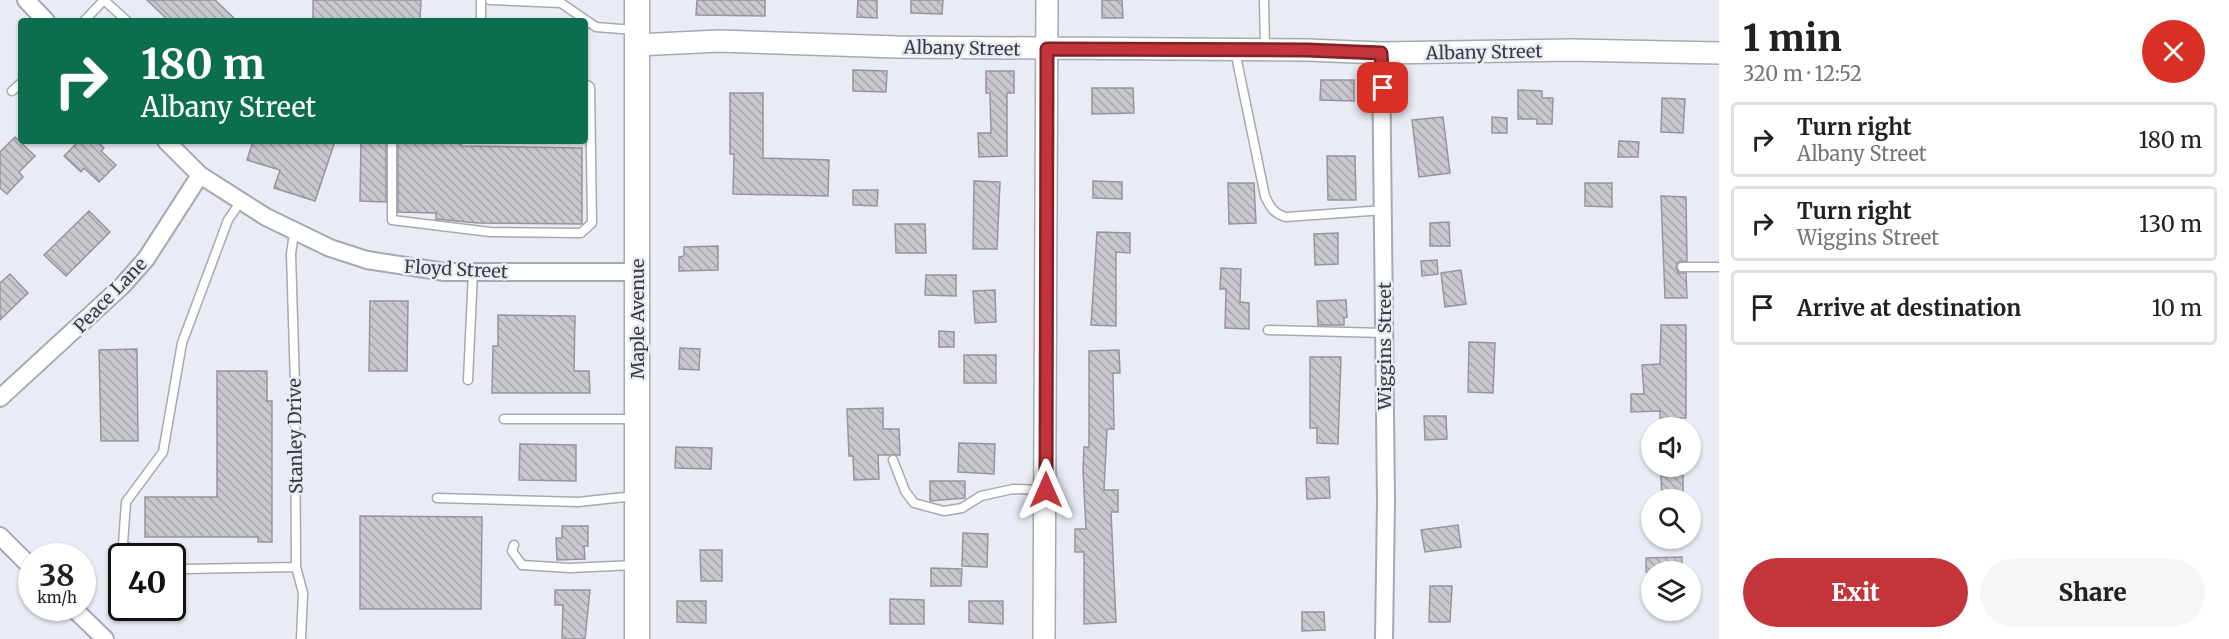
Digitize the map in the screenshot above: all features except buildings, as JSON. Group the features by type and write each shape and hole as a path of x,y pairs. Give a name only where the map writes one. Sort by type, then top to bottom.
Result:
{"main road":[{"name":"Maple Avenue","path":"637,0 637,639"}],"street":[{"path":"27,0 43,18"},
{"path":"1044,639 1047,0"},
{"name":"Albany Street","path":"637,37 1047,49 1235,49 1381,53 1571,50 1719,52"},
{"name":"Wiggins Street","path":"1381,53 1386,501 1384,639"},
{"name":"Floyd Street","path":"169,144 200,175 294,233 367,260 406,268 473,272 637,272"},
{"name":"Peace Lane","path":"0,399 122,286 146,259 200,175"},
{"path":"0,536 18,554"},
{"path":"86,621 105,639"}],"lane":[{"path":"87,18 104,0 124,18"},
{"path":"481,0 481,18"},
{"path":"490,0 561,3 583,18"},
{"path":"1264,0 1265,50"},
{"path":"588,22 596,27 637,37"},
{"path":"1235,49 1265,196 1270,208 1286,218 1384,210"},
{"path":"12,91 18,86"},
{"path":"392,144 392,220 490,232 581,233 592,223 590,87 588,86"},
{"path":"123,543 126,502 163,452 182,343 228,220 241,201"},
{"name":"Stanley Drive","path":"294,233 291,254 295,384 296,567 303,593 301,639"},
{"path":"1682,267 1719,267"},
{"path":"468,380 473,272"},
{"path":"1268,330 1384,333"},
{"path":"504,419 637,419"},
{"path":"893,460 905,491 914,503 944,511 962,508 981,496 1013,489 1046,490"},
{"path":"437,498 578,502 637,496"},
{"path":"514,545 512,551 522,565 570,568 637,565"},
{"path":"186,569 296,567"}],"route":[{"path":"1046,490 1047,49 1307,50 1381,53 1383,88"}]}
